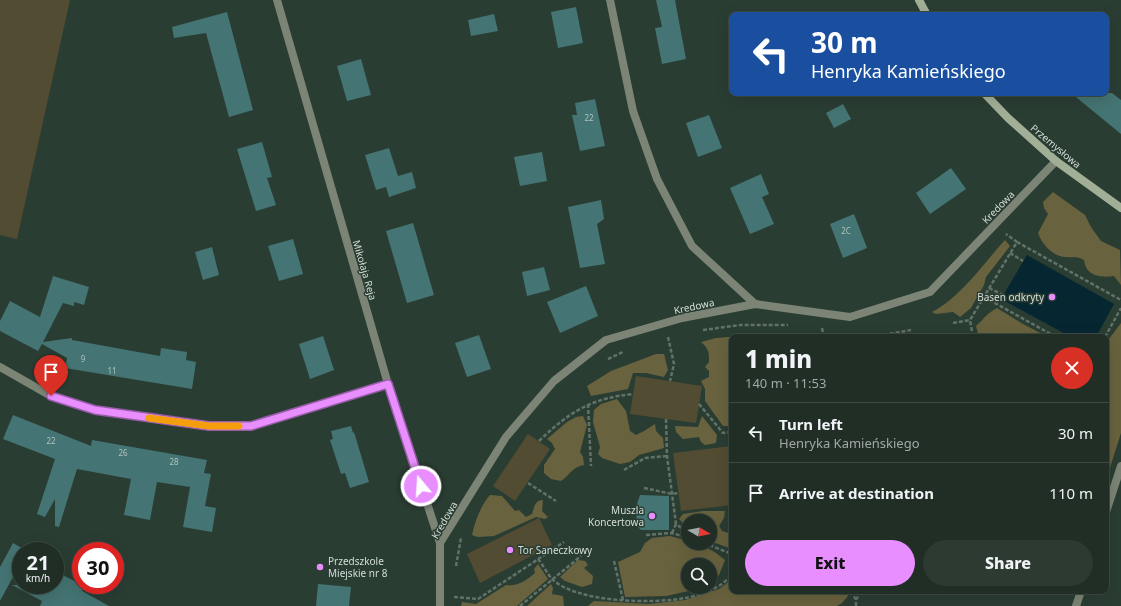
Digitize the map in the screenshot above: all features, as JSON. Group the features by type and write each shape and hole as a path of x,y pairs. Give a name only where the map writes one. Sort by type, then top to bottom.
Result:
{"main road":[{"path":"919,0 925,12"},
{"name":"Przemysłowa","path":"987,96 1008,118 1056,161 1121,208"}],"street":[{"name":"Mikołaja Reja","path":"277,0 388,384 440,544"},
{"path":"610,0 633,110 657,179 692,246 755,304"},
{"name":"Kredowa","path":"440,606 440,544 506,438 554,381 606,340 682,318 755,304 850,317 930,292 1056,161"},
{"path":"0,367 51,396 95,410 209,426 251,426 388,384"},
{"path":"1109,503 1121,466"},
{"path":"1076,606 1080,594"}],"path":[{"path":"1009,227 1004,233 1017,242 1121,300"},
{"path":"972,334 970,320 1017,242"},
{"path":"1010,253 1023,261"},
{"path":"989,288 1003,295"},
{"path":"984,297 1051,334"},
{"path":"1107,334 1121,308"},
{"path":"953,323 970,320"},
{"path":"699,331 748,325 792,325"},
{"path":"816,327 828,327"},
{"path":"822,327 823,334"},
{"path":"889,334 911,330"},
{"path":"661,339 674,336"},
{"path":"668,338 674,364 670,381"},
{"path":"606,359 629,349"},
{"path":"539,441 570,414 588,404 612,396 634,394"},
{"path":"588,404 591,466"},
{"path":"699,404 723,433 729,432"},
{"path":"666,419 668,456 676,524 672,533"},
{"path":"624,470 645,458 668,456"},
{"path":"528,482 556,501"},
{"path":"644,488 672,494 678,493"},
{"path":"676,524 681,528"},
{"path":"646,535 672,533 681,536"},
{"path":"455,568 462,535"},
{"path":"451,601 451,596 478,599 564,542"},
{"path":"717,548 729,553"},
{"path":"520,606 581,556"},
{"path":"538,559 552,579 566,587 590,596 623,600 654,601 686,598 717,587 729,578"},
{"path":"614,561 623,600"},
{"path":"853,594 856,600 856,606"},
{"path":"856,600 859,594"}],"shaded area":[{"path":"0,0 70,0 17,239 0,235"},
{"path":"1053,192 1085,215 1101,241 1120,250 1121,285 1114,276 1104,277 1091,273 1082,259 1060,256 1052,252 1042,241 1038,233 1048,214 1044,208 1043,202"},
{"path":"1005,240 1010,246 986,277 984,285 971,308 960,317 953,312 936,314 932,312 942,306 962,289"},
{"path":"997,308 1042,334 978,334 976,326 988,314"},
{"path":"1121,323 1121,433 1109,471 1110,363 1109,339"},
{"path":"729,337 729,426 723,426 705,401 705,389 701,381 709,377 709,371 705,367 709,362 709,356 707,349 701,342 716,338"},
{"path":"656,354 664,354 668,370 664,377 646,373 633,373 628,389 591,396 587,386 611,371"},
{"path":"636,376 702,386 696,423 630,414"},
{"path":"617,399 626,411 630,431 636,435 655,424 656,431 663,438 664,448 639,455 630,462 620,464 602,458 598,454 600,447 593,422 594,410 601,404"},
{"path":"583,416 587,425 580,452 583,457 584,465 574,469 561,481 551,479 544,473 544,465 555,449 552,443 547,439 567,422 576,417"},
{"path":"702,416 717,435 716,443 705,445 701,442 699,437 683,439 676,432 675,426 698,427"},
{"path":"528,434 550,449 515,501 493,486"},
{"path":"729,446 729,505 681,511 673,453"},
{"path":"490,495 502,496 515,511 519,510 526,517 532,514 534,506 538,501 543,500 542,511 548,517 545,519 536,517 494,536 478,537 472,535 479,514"},
{"path":"703,511 725,511 724,518 719,526 722,531 729,533 729,548 717,544 717,514 683,514"},
{"name":"Tor Saneczkowy","path":"539,518 552,545 480,583 467,554"},
{"path":"670,536 681,539 681,550 710,550 725,560 719,575 717,577 717,558 681,558 681,593 666,596 625,597 618,562 640,552 645,543 652,538"},
{"path":"578,560 585,561 588,565 584,568 593,576 592,584 582,587 565,581 560,577"},
{"path":"538,564 548,579 517,606 461,606 462,602 476,604 506,585 514,585 522,582 535,573 534,569"},
{"path":"729,581 729,594 847,594 848,596 837,606 588,606 594,601 649,604 685,600 704,594 717,594 717,590"},
{"path":"551,584 553,588 552,594 563,596 564,606 527,606"}],"water":[{"name":"Basen odkryty","path":"1027,255 1114,304 1098,334 1065,334 1001,299"}],"building":[{"path":"656,0 675,0 686,59 662,64 655,28 662,27"},
{"path":"576,7 583,43 558,48 551,12"},
{"path":"227,12 253,110 229,117 206,33 174,38 172,27"},
{"path":"494,14 498,31 471,36 468,20"},
{"path":"361,59 371,95 347,101 337,66"},
{"path":"1109,93 1112,93 1121,100 1121,134 1075,96 1109,96"},
{"path":"595,99 605,146 580,151 572,115 577,115 575,103"},
{"path":"843,104 851,119 834,128 826,113"},
{"path":"709,115 722,148 698,157 686,123"},
{"path":"262,142 272,177 267,178 276,205 256,211 237,149"},
{"path":"389,148 398,176 412,172 416,188 389,197 386,187 376,190 365,155"},
{"path":"542,152 547,181 520,186 514,157"},
{"path":"951,168 966,189 930,214 916,193"},
{"path":"761,174 769,194 762,197 774,224 750,234 730,188"},
{"path":"601,200 604,219 597,224 605,264 580,268 568,207"},
{"path":"854,214 867,248 843,258 830,224"},
{"path":"413,223 434,295 407,303 386,231"},
{"path":"293,239 303,274 279,281 268,246"},
{"path":"212,247 219,275 203,280 195,252"},
{"path":"544,267 550,290 527,296 522,272"},
{"path":"53,276 89,287 84,305 74,302 74,306 63,303 43,342 72,338 72,340 160,356 161,348 187,352 186,360 196,362 192,389 65,368 67,358 42,344 38,351 0,331 0,321 10,301 40,317"},
{"path":"586,286 598,316 560,333 547,302"},
{"path":"479,335 491,369 467,377 455,343"},
{"path":"323,336 334,370 310,379 299,344"},
{"path":"13,415 91,446 92,440 207,460 204,473 211,474 205,506 216,508 212,532 183,527 190,487 157,482 150,520 124,515 131,479 77,469 59,527 55,526 55,499 45,517 37,514 55,459 3,439"},
{"path":"351,426 369,482 350,488 345,473 341,474 330,440 333,439 331,431"},
{"name":"Muszla Koncertowa","path":"640,495 669,496 669,530 641,530 637,526 636,507"},
{"path":"12,545 12,579 0,601 0,567"},
{"path":"64,576 72,580 72,594 87,594 109,606 40,606 42,601 29,594 64,594"},
{"path":"318,584 351,587 349,606 316,606"}],"slow traffic":[{"path":"149,418 209,426 239,426"}],"place":[{"name":"Basen odkryty","path":"1052,297"},
{"name":"Muszla Koncertowa","path":"652,516"},
{"name":"Tor Saneczkowy","path":"510,550"},
{"name":"Przedszkole Miejskie nr 8","path":"320,567"}],"route":[{"path":"51,396 95,410 209,426 251,426 388,384 421,486"}]}
